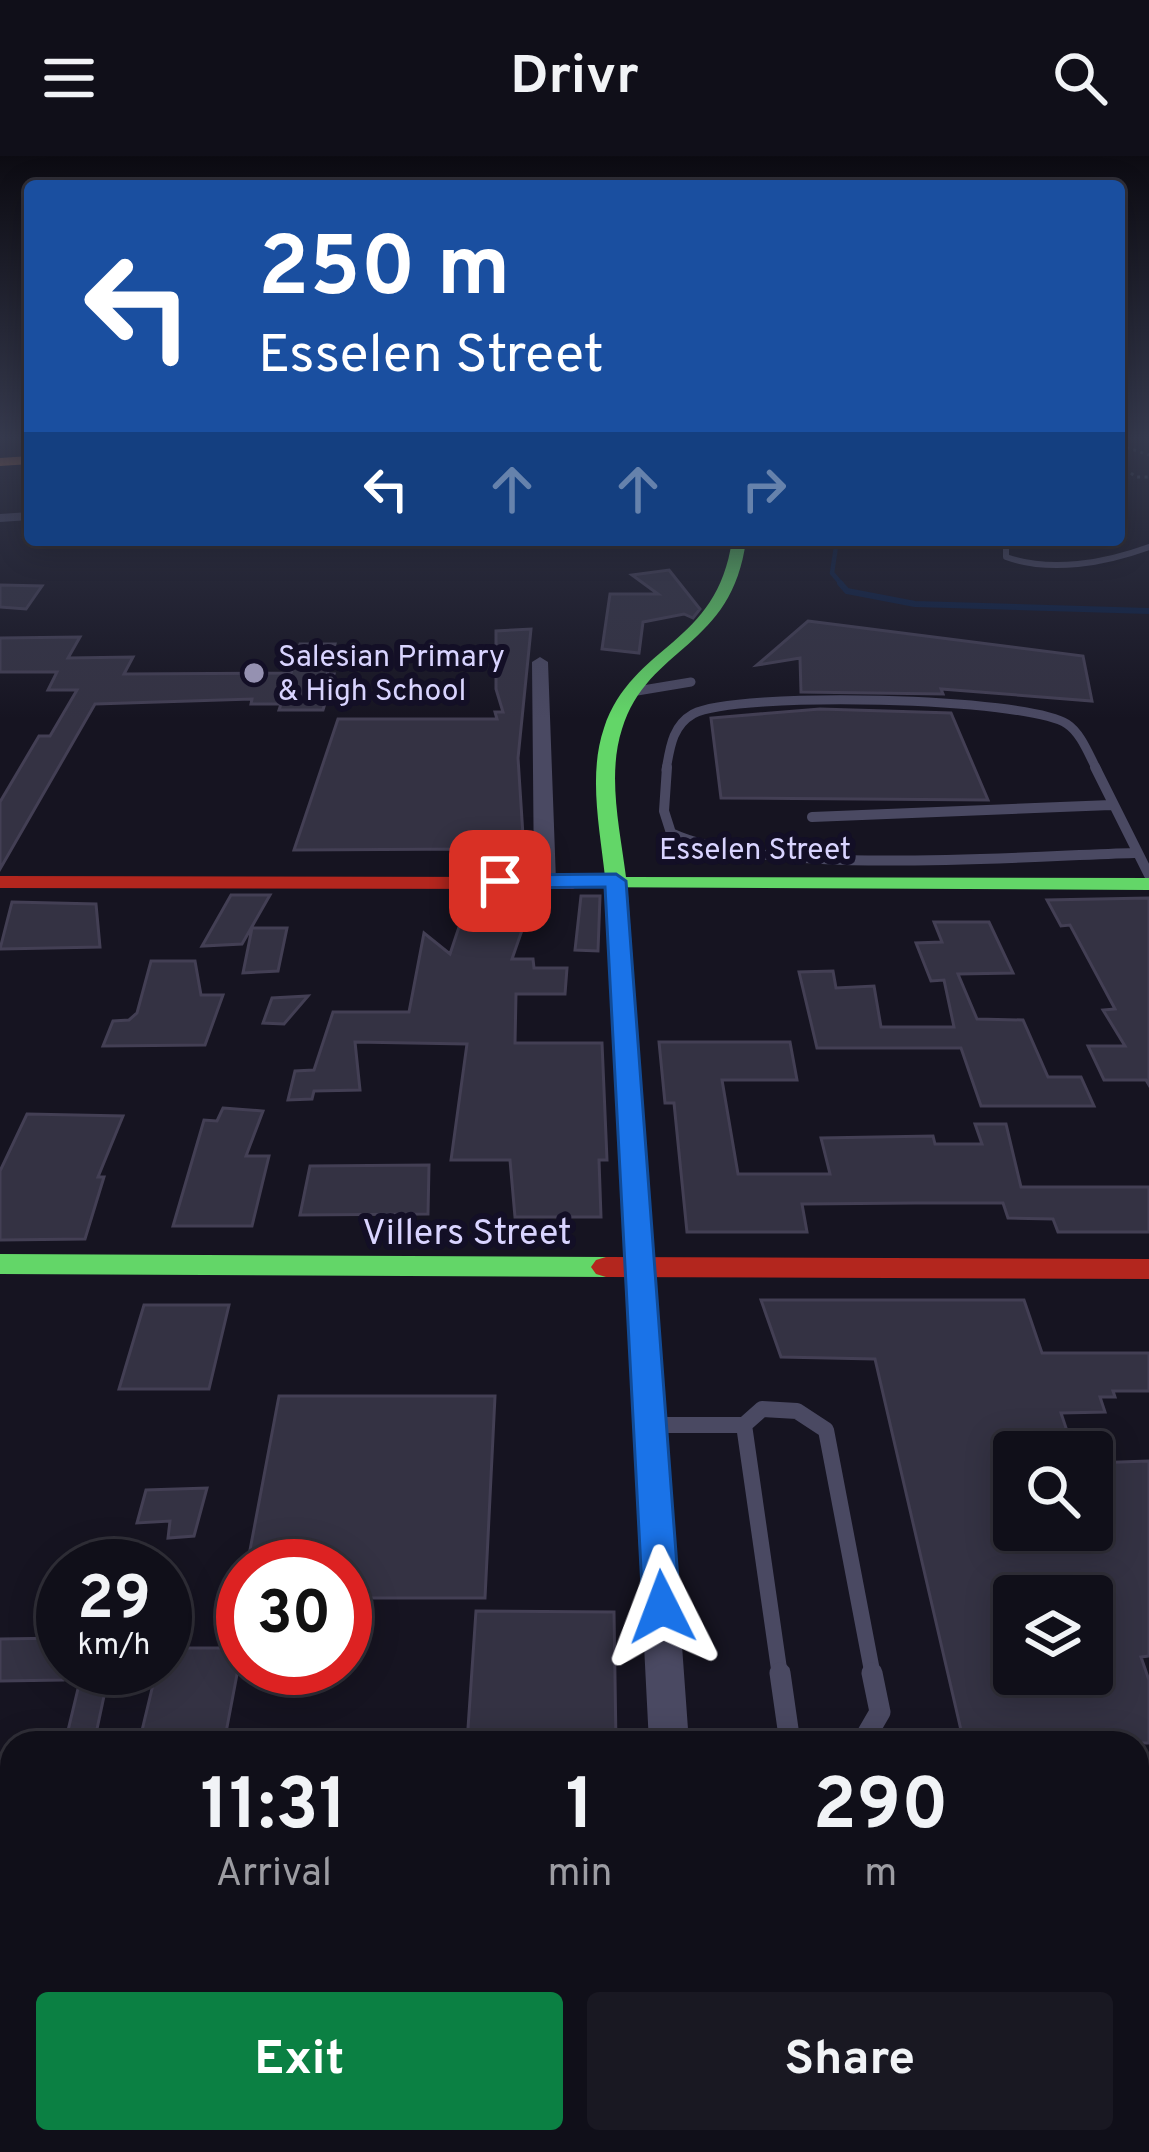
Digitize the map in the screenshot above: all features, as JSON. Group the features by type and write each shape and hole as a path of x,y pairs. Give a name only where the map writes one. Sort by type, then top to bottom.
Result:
{"street":[{"path":"668,1731 608,764 621,708 704,633 729,593 742,558 740,546"},
{"path":"540,662 545,881"},
{"name":"Esselen Street","path":"0,882 1149,880"},
{"name":"Villers Street","path":"0,1264 1149,1269"}],"lane":[{"path":"1006,546 1006,557 1013,560 1064,566 1099,564 1149,548"},
{"path":"637,691 691,682"},
{"path":"1134,853 742,854 682,843 670,832 666,812 674,733 683,720 717,707 773,704 936,705 1048,715 1075,730 1149,880"},
{"path":"812,817 1111,805"},
{"path":"652,1425 744,1425 762,1409 796,1411 826,1430 880,1712 869,1731"},
{"path":"744,1425 788,1731"}],"building":[{"path":"669,570 700,609 693,618 684,614 643,622 639,653 602,649 610,594 658,594 632,575"},
{"path":"0,585 42,586 26,609 0,607"},
{"path":"808,621 1083,656 1092,701 941,689 943,694 801,692 800,658 757,665"},
{"path":"531,629 518,758 524,851 473,856 473,849 294,850 338,719 497,719 495,712 503,712 496,689 496,631"},
{"path":"80,637 68,658 133,657 124,674 291,673 300,644 335,644 327,674 334,674 323,710 279,710 281,704 251,704 252,699 95,704 0,869 0,802 39,736 50,736 77,690 48,690 57,672 0,672 0,638"},
{"path":"820,709 951,713 988,800 721,798 711,718"},
{"path":"231,895 270,895 242,944 202,946"},
{"path":"581,896 600,896 598,951 575,950"},
{"path":"1149,898 1149,1085 1146,1080 1104,1080 1088,1046 1125,1046 1103,1010 1115,1009 1070,925 1061,926 1047,900"},
{"path":"12,902 96,904 100,947 0,949"},
{"path":"466,906 529,910 512,959 533,959 534,968 567,968 565,994 516,994 515,1043 602,1043 607,1160 599,1160 601,1217 515,1217 510,1160 451,1160 467,1044 355,1042 360,1090 314,1091 312,1099 288,1100 295,1071 314,1070 333,1012 409,1012 424,933 450,954"},
{"path":"934,922 989,922 1013,973 958,974 977,1019 1023,1020 1048,1077 1081,1077 1094,1106 981,1106 961,1048 817,1048 799,972 833,971 836,988 874,986 881,1027 954,1027 944,980 931,981 916,943 942,942"},
{"path":"252,928 287,928 278,971 243,973"},
{"path":"151,961 195,961 201,995 223,995 205,1045 103,1046 113,1021 129,1020 137,1013"},
{"path":"308,996 284,1024 263,1023 272,998"},
{"path":"659,1042 790,1042 797,1080 722,1080 738,1174 830,1174 821,1138 933,1136 935,1144 982,1144 975,1124 1006,1124 1021,1187 1149,1187 1149,1232 1058,1232 1053,1219 1008,1218 1003,1203 916,1203 802,1204 807,1232 687,1232 674,1103 665,1103"},
{"path":"223,1108 263,1111 246,1156 269,1156 252,1226 173,1226 204,1120 217,1121"},
{"path":"27,1114 123,1116 98,1177 104,1177 85,1239 0,1240 0,1171"},
{"path":"429,1165 428,1214 300,1215 310,1166"},
{"path":"761,1300 1024,1300 1042,1353 1149,1353 1149,1391 1113,1391 1115,1397 1100,1397 1105,1412 1061,1413 1067,1431 993,1431 993,1551 1113,1551 1113,1462 1149,1461 1149,1656 1141,1657 1149,1680 1149,1731 961,1731 875,1359 781,1357"},
{"path":"144,1305 229,1305 209,1389 119,1389"},
{"path":"279,1396 495,1396 485,1598 372,1598 372,1539 252,1539"},
{"path":"207,1488 194,1536 168,1538 170,1521 137,1523 146,1490"},
{"path":"476,1611 614,1612 616,1731 468,1731"},
{"path":"36,1638 36,1680 0,1681 0,1639"},
{"path":"192,1648 216,1648 216,1695 233,1695 226,1731 142,1731 151,1695 192,1695"},
{"path":"77,1695 104,1695 97,1731 68,1731"}],"waterway":[{"path":"836,546 832,573 843,586"},
{"path":"840,583 847,591 915,604 1149,611"}],"traffic: fast":[{"path":"616,881 606,783 614,725 645,676 723,600 738,546"},
{"path":"573,883 1149,884"},
{"path":"0,1264 606,1267"}],"traffic: jam":[{"path":"0,882 573,883"},
{"path":"606,1267 1149,1269"}],"place":[{"name":"Salesian Primary & High School","path":"254,673"}],"route":[{"path":"500,881 616,881 662,1607"}]}
